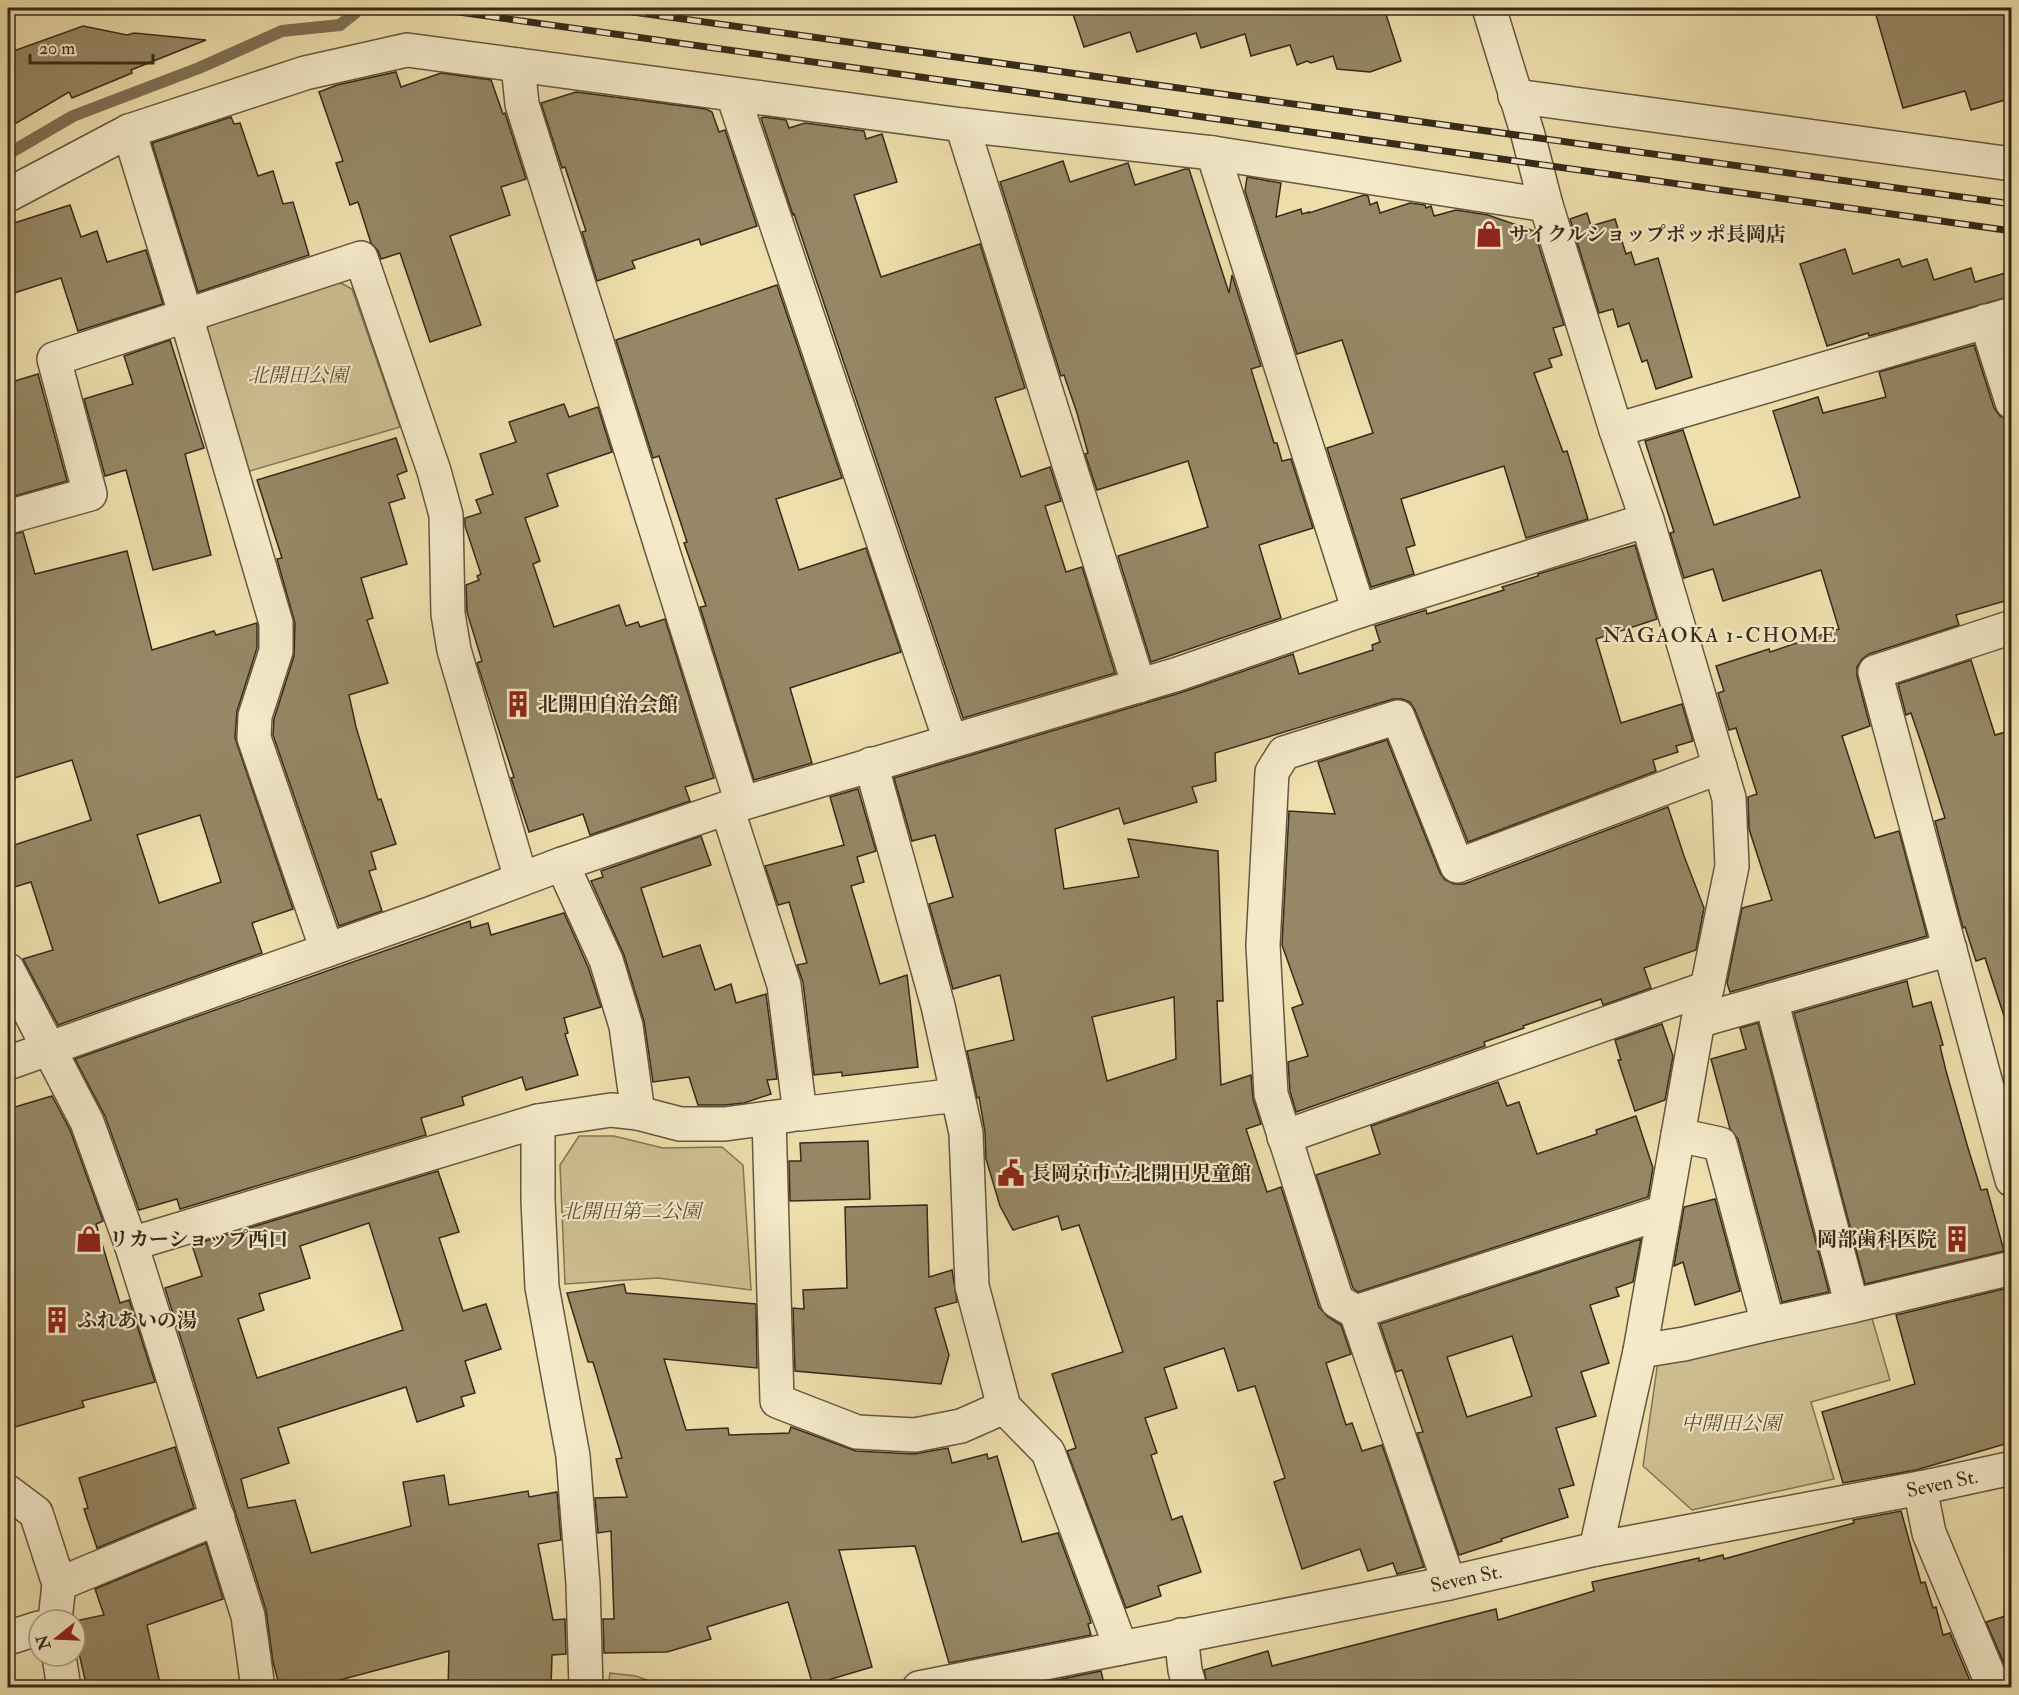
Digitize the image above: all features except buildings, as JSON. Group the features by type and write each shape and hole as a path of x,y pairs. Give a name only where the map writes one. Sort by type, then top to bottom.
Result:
{"street":[{"path":"1489,8 1528,135 1546,205 1616,430 1647,520 1729,798 1732,866 1698,1021 1640,1351 1596,1549"},
{"path":"8,195 129,131 305,73 406,50 962,126 1213,153 1546,205"},
{"path":"518,65 522,104 734,805 784,985 785,1116 777,1401 857,1432 915,1435 961,1426 1004,1407"},
{"path":"733,95 950,741"},
{"path":"1515,96 2012,164"},
{"path":"962,126 1139,686"},
{"path":"129,131 276,623 276,651 255,716 254,738 327,950"},
{"path":"1213,153 1359,611"},
{"path":"8,517 90,494 54,359 361,258 434,471 446,515 448,614 454,650 520,879"},
{"path":"1616,430 1999,317 2012,402"},
{"path":"8,1063 432,913 562,864 734,805 1178,674 1359,611 1647,520"},
{"path":"2012,627 1875,672 2012,1179"},
{"path":"1449,1583 1356,1312 1337,1301 1270,1094 1263,945 1272,772 1284,753 1398,717 1456,866 1720,767"},
{"path":"871,764 938,1006 966,1133 972,1286 1004,1407 1048,1452 1121,1648"},
{"path":"562,864 606,960 626,1026 638,1113"},
{"path":"1698,1021 1950,949"},
{"path":"8,970 87,1122 131,1244 248,1616 258,1688"},
{"path":"1284,1137 1707,988"},
{"path":"1771,1000 1852,1306"},
{"path":"131,1244 538,1121 612,1110 638,1113 680,1124 725,1124 957,1095"},
{"path":"538,1121 538,1200 542,1287 573,1456 583,1584 586,1688"},
{"path":"1678,1135 1720,1144 1768,1324"},
{"path":"1356,1312 1665,1212"},
{"path":"1640,1351 1684,1344 2012,1268"},
{"name":"Seven St.","path":"938,1686 1181,1635 1449,1583 1596,1549 1920,1488 2012,1468"},
{"path":"1920,1488 1929,1533 1987,1684"},
{"path":"8,1492 36,1513 59,1584 56,1608"},
{"path":"59,1584 218,1518"},
{"path":"8,1638 27,1632"},
{"path":"1181,1635 1185,1670 1190,1688"},
{"path":"61,1668 64,1688"}],"green space":[{"name":"北開田公園","path":"335,280 352,289 400,427 243,473 203,325"},
{"name":"北開田第二公園","path":"579,1136 614,1136 663,1148 722,1147 743,1165 751,1290 658,1278 565,1284 560,1165"},
{"name":"中開田公園","path":"1871,1315 1890,1380 1811,1402 1834,1479 1692,1510 1643,1466 1658,1361"},
{"path":"610,1673 636,1676 667,1687 608,1687"}],"waterway":[{"path":"8,154 73,116 199,68 282,31 340,25 361,8"}],"railway":[{"path":"430,8 2012,231"},
{"path":"604,8 2012,204"}],"place":[{"name":"サイクルショップポッポ長岡店","path":"1489,234"},
{"name":"北開田自治会館","path":"518,704"},
{"name":"長岡京市立北開田児童館","path":"1011,1173"},
{"name":"リカーショップ西口","path":"89,1239"},
{"name":"岡部歯科医院","path":"1957,1239"},
{"name":"ふれあいの湯","path":"57,1320"}],"district":[{"name":"NAGAOKA 1-CHOME","path":"1720,635"}]}
